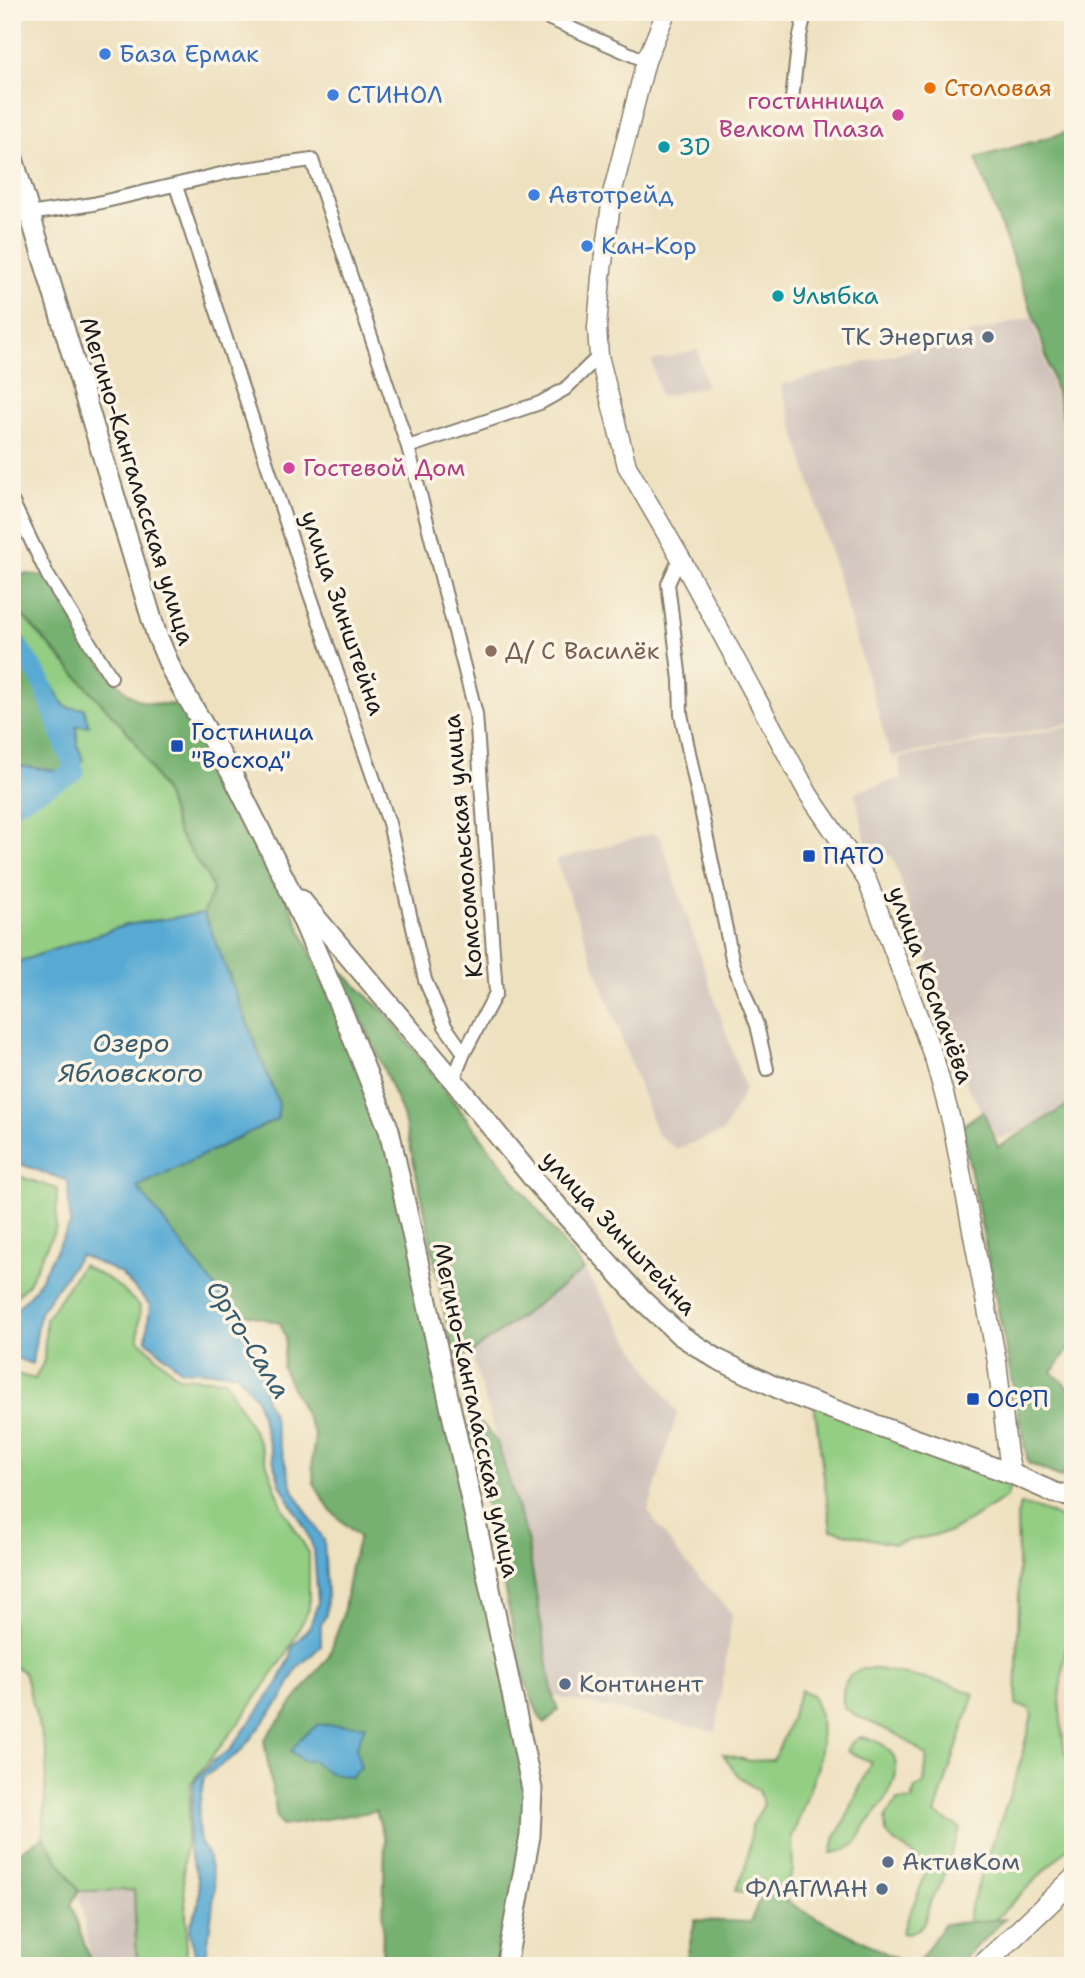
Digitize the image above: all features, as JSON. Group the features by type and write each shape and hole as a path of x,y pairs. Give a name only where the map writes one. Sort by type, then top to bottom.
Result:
{"highway":[{"path":"982,1966 1073,1880"}],"main road":[{"name":"улица Космачёва","path":"666,12 646,61 613,190 601,276 598,356 627,466 809,794 867,880 935,1061 952,1124 995,1350 1012,1474"},
{"name":"Мегино-Кангаласская улица","path":"12,155 156,633 172,671 233,776 286,882 345,1018 389,1130 532,1789 530,1836 506,1966"},
{"name":"Мегино-Кангаласская улица","path":"286,882 453,1080"},
{"name":"улица Зинштейна","path":"453,1080 544,1192 641,1299 680,1335 717,1359 790,1394 1012,1474 1055,1493 1073,1496"}],"street":[{"path":"534,12 646,61"},
{"path":"792,99 805,12"},
{"name":"Комсомольская улица","path":"176,186 238,170 312,160 408,447 476,714 496,993 453,1080"},
{"path":"29,214 93,204 176,186"},
{"name":"улица Зинштейна","path":"176,186 305,580 389,824 425,980 445,1026 464,1054"},
{"path":"408,447 540,403 565,389 598,356"},
{"path":"12,502 48,576 111,677"},
{"path":"680,558 668,584 680,680 681,714 733,962 757,1025 767,1069"}],"shaded area":[{"path":"1032,317 1073,460 1073,723 891,757 781,385"},
{"path":"698,350 706,386 660,397 652,361"},
{"path":"1073,726 1073,997 1064,1028 1073,1072 1073,1112 998,1139 968,1088 945,1011 892,856 868,852 855,792 901,778 899,758"},
{"path":"654,833 660,837 745,1089 723,1132 676,1149 657,1134 556,860"},
{"path":"584,1270 677,1413 648,1511 680,1556 732,1614 716,1732 553,1696 527,1539 471,1353"},
{"path":"1073,1593 1073,1771 1064,1750 1059,1698"},
{"path":"12,1783 38,1826 12,1840"},
{"path":"134,1890 137,1966 92,1966 79,1891"}],"green space":[{"path":"1071,131 1073,453 1039,331 976,158"},
{"path":"12,573 48,576 102,664 128,693 147,703 190,705 233,776 389,1130 532,1789 506,1966 382,1966 385,1840 376,1811 282,1826 277,1818 264,1740 329,1656 343,1614 359,1537 330,1510 314,1484 312,1460 315,1435 282,1367 286,1338 280,1323 246,1314 228,1304 136,1187 277,1119 279,1104 204,913 213,889 207,876 178,833 166,795 134,739 12,604"},
{"path":"12,604 134,739 166,795 178,833 213,889 204,913 126,925 12,964 12,808 36,799 75,772 12,637"},
{"path":"12,637 41,680 75,772 12,765"},
{"path":"336,966 386,1014 584,1270 471,1353 454,1361 403,1115"},
{"path":"1073,1102 1073,1343 1052,1372 1073,1392 1073,1466 1061,1477 1028,1463 962,1126 983,1111 998,1147"},
{"path":"12,1174 57,1189 56,1228 28,1284 12,1301"},
{"path":"82,1265 112,1281 140,1306 138,1339 178,1377 225,1380 258,1440 283,1508 309,1553 309,1609 286,1655 236,1727 191,1783 183,1876 187,1926 185,1966 137,1966 134,1890 79,1891 43,1837 47,1755 24,1672 12,1665 12,1373 35,1379 44,1361 46,1319"},
{"path":"814,1402 1012,1474 1007,1497 950,1532 893,1544 831,1530"},
{"path":"473,1420 486,1428 497,1442 527,1539 553,1696 558,1710 545,1724 524,1679 467,1427"},
{"path":"1020,1504 1057,1517 1073,1534 1073,1593 1059,1698 1064,1750 1073,1771 1073,1843 976,1938 964,1941 970,1908 1018,1771 1032,1715 1029,1708 1016,1705 1019,1597 1017,1517"},
{"path":"860,1669 878,1669 949,1684 974,1694 935,1814 960,1828 924,1923 919,1929 905,1934 902,1933 926,1873 925,1866 894,1842 886,1832 885,1819 897,1800 912,1801 915,1788 924,1784 927,1756 900,1736 843,1707 844,1685"},
{"path":"801,1690 812,1695 820,1715 821,1741 818,1767 792,1837 793,1870 780,1904 759,1894 735,1891 746,1867 752,1826 764,1804 759,1791 739,1777 723,1754 750,1761 773,1760"},
{"path":"861,1737 877,1741 890,1751 895,1760 895,1779 886,1799 865,1826 858,1841 847,1849 831,1853 835,1836 845,1821 871,1762 847,1751 852,1742"},
{"path":"43,1837 79,1891 71,1904 92,1966 12,1966 12,1856"},
{"path":"765,1887 803,1911 911,1966 685,1966 695,1920 750,1922"},
{"path":"1005,1919 956,1966 916,1966 944,1924"}],"water":[{"path":"12,620 64,705 84,708 89,726 76,726 83,760 77,769 52,790 12,808 12,765 66,772 76,758 71,735 56,705 42,692 12,642"},
{"name":"Озеро Ябловского","path":"204,913 279,1104 277,1119 137,1187 228,1304 258,1356 266,1401 272,1412 294,1492 324,1540 327,1595 326,1615 321,1625 321,1646 297,1668 283,1697 240,1752 204,1777 198,1825 215,1888 205,1966 196,1966 190,1929 198,1907 199,1889 188,1841 194,1782 213,1761 230,1750 278,1683 291,1656 292,1647 309,1628 318,1603 314,1550 280,1484 256,1398 237,1373 181,1370 146,1340 150,1305 120,1273 80,1255 40,1312 32,1364 13,1357 12,1314 35,1289 70,1225 68,1181 12,1161 12,964 126,925"},
{"path":"318,1725 365,1725 356,1749 361,1768 351,1777 327,1772 313,1761 303,1761 291,1751 303,1736"}],"waterway":[{"name":"Орто-Сала","path":"12,637 41,680 75,772 12,805"}],"place":[{"name":"База Ермак","path":"105,54"},
{"name":"Столовая","path":"930,88"},
{"name":"СТИНОЛ","path":"333,95"},
{"name":"гостинница Велком Плаза","path":"898,115"},
{"name":"3D","path":"664,147"},
{"name":"Автотрейд","path":"534,195"},
{"name":"Кан-Кор","path":"587,246"},
{"name":"Улыбка","path":"778,296"},
{"name":"ТК Энергия","path":"988,337"},
{"name":"Гостевой Дом","path":"289,468"},
{"name":"Д/ С Василёк","path":"491,651"},
{"name":"Гостиница \"Восход\"","path":"177,746"},
{"name":"ПАТО","path":"809,856"},
{"name":"ОСРП","path":"973,1399"},
{"name":"Континент","path":"565,1684"},
{"name":"АктивКом","path":"888,1862"},
{"name":"ФЛАГМАН","path":"882,1889"}]}
